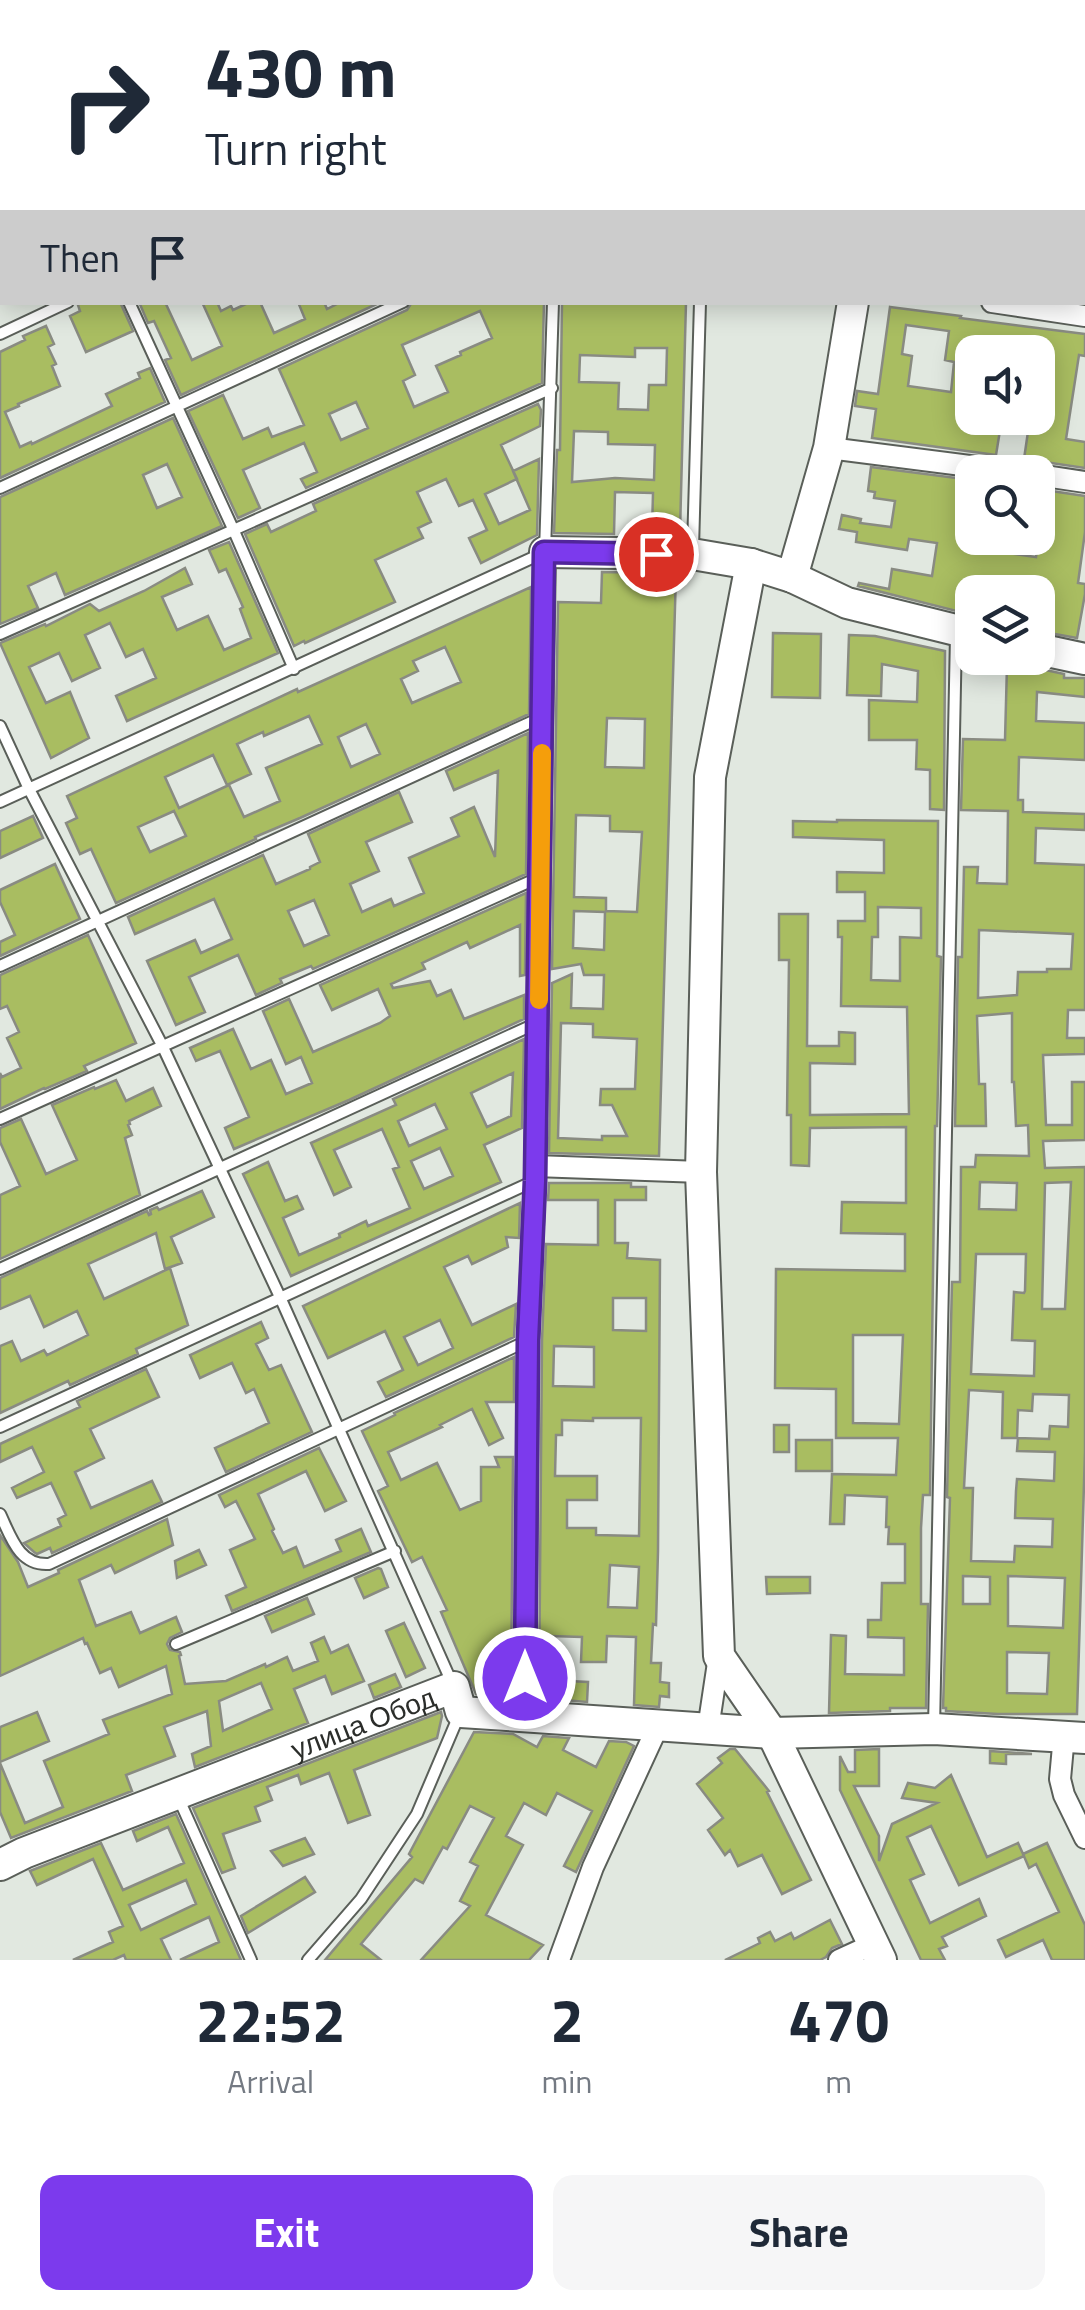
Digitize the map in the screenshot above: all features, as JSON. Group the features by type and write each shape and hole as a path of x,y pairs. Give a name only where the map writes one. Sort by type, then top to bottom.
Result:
{"street":[{"path":"792,577 829,448 853,305"},
{"path":"1012,305 1085,316"},
{"path":"829,448 955,464"},
{"path":"1055,478 1085,482"},
{"path":"525,1716 528,1340 535,1174 544,552 692,554 751,564 792,577 847,603 955,630"},
{"path":"708,1729 719,1656 702,1172 710,777 751,564"},
{"path":"1055,653 1085,660"},
{"path":"535,1174 702,1172"},
{"path":"719,1656 772,1733 877,1952 839,1960"},
{"name":"улица Обод","path":"0,1865 176,1792 457,1700 525,1716 772,1733 934,1729 1075,1737"},
{"path":"559,1960 593,1868 658,1726"},
{"path":"1075,1737 1060,1779 1085,1838"}],"lane":[{"path":"0,334 62,305"},
{"path":"129,305 294,668"},
{"path":"0,488 397,305"},
{"path":"0,802 544,552 554,305"},
{"path":"692,554 700,305"},
{"path":"0,634 552,388"},
{"path":"934,1729 963,675"},
{"path":"0,966 543,717"},
{"path":"0,726 162,1045 280,1296 395,1551 457,1700 417,1814 361,1899 308,1960"},
{"path":"0,1119 541,876"},
{"path":"0,1269 538,1022"},
{"path":"0,1427 535,1174"},
{"path":"0,1514 24,1558 35,1565 49,1564 528,1340"},
{"path":"176,1644 395,1551"},
{"path":"176,1792 251,1960"}],"building":[{"path":"78,305 121,305 133,331 86,352 70,316 80,311"},
{"path":"140,305 166,305 192,360 222,346 203,305 218,305 221,311 231,306 233,310 244,305 261,305 274,333 305,319 299,305 325,305 327,309 335,305 375,305 181,395 165,360 171,358 154,321 148,323"},
{"path":"410,305 544,305 542,383 306,488 301,479 317,472 304,443 243,470 260,508 238,518 188,411 223,395 243,439 268,428 272,437 304,425 279,369 407,310","holes":["480,311 492,338 436,366 448,392 414,407 403,381 415,375 402,345","356,402 368,428 341,440 329,414"]},
{"path":"562,305 686,305 680,532 652,531 653,493 615,492 614,534 554,533","holes":["635,348 667,348 666,385 649,385 648,410 618,409 619,383 579,382 580,355 635,357","574,431 608,432 608,444 655,445 654,480 572,482"]},
{"path":"890,307 1085,334 1085,356 1079,355 1066,439 1085,442 1085,468 1055,464 1055,455 1025,455 1028,435 1055,435 1055,335 955,335 955,435 999,435 996,455 872,438 876,409 855,406 857,391 878,394","holes":["906,325 949,331 945,360 954,362 951,392 908,386 912,356 902,354"]},
{"path":"46,326 54,344 48,347 60,386 5,412 20,447 112,406 106,394 140,378 138,373 150,368 165,402 0,478 0,352"},
{"path":"538,404 540,426 501,445 513,471 539,459 537,535 481,563 469,538 487,530 473,500 459,506 446,479 417,492 431,522 418,528 423,538 375,560 395,602 294,646 245,534 267,524 271,532 316,511 313,504","holes":["517,479 530,510 499,524 485,494"]},
{"path":"173,418 222,526 65,595 56,573 28,586 38,608 0,624 0,497","holes":["167,464 182,497 157,508 143,475"]},
{"path":"871,467 955,478 955,555 1036,557 1055,555 1055,492 1085,496 1078,583 1085,584 1085,594 1077,638 1055,634 1055,575 955,575 955,611 858,586 859,583 889,589 892,569 932,576 937,543 909,539 907,550 856,542 857,532 839,529 842,515 861,519 860,523 891,527 895,501 874,498 875,492 868,491"},
{"path":"229,542 278,653 127,721 116,696 156,678 143,649 126,657 110,623 85,635 100,668 72,681 59,653 29,667 46,703 70,692 89,738 51,758 0,643 90,604 99,611 185,568 192,584 162,597 177,630 208,616 224,650 251,638 240,609 243,607 226,569 219,572 209,550"},
{"path":"602,572 676,573 659,1156 549,1153 552,983 572,974 571,1008 603,1009 604,975 584,975 581,964 552,969 558,602 601,603","holes":["607,718 645,719 644,768 605,767","576,815 610,816 610,831 642,832 637,912 606,911 606,898 574,897","574,911 605,912 604,950 573,948","561,1023 593,1024 593,1037 637,1039 635,1089 601,1089 600,1105 612,1105 627,1136 602,1136 602,1140 558,1138"]},
{"path":"531,587 529,714 116,903 91,849 80,854 66,823 77,818 67,796 297,689 298,692","holes":["445,647 461,682 412,703 401,679 418,671 413,661","309,716 322,744 266,768 280,801 244,817 229,785 179,808 165,777 213,755 227,785 251,774 237,744 263,732 264,736","366,724 380,754 351,767 338,737","174,811 186,836 150,852 138,827"]},
{"path":"773,633 821,634 820,698 772,697"},
{"path":"849,635 875,636 945,651 944,810 930,809 930,770 916,769 917,740 869,740 869,700 917,702 918,671 882,664 881,696 847,695"},
{"path":"1055,672 1064,674 1064,678 1085,678 1085,697 1037,692 1036,721 1085,723 1085,760 1019,757 1018,800 1023,800 1023,812 1085,814 1085,830 1036,828 1035,863 1085,865 1085,1010 1068,1010 1067,1038 1085,1038 1085,1054 1043,1055 1046,1125 1072,1125 1072,1082 1085,1082 1085,1140 1043,1141 1045,1168 1085,1167 1085,1451 1077,1714 998,1714 943,1708 952,1282 960,1282 961,1167 975,1167 976,1155 1029,1156 1028,1125 1016,1126 1012,1013 977,1016 979,1084 985,1084 986,1126 955,1126 964,867 978,867 977,883 1007,884 1008,811 961,810 963,739 1005,740 1007,675","holes":["979,930 1073,934 1071,969 1018,972 1017,995 978,998","980,1182 1017,1183 1016,1210 979,1209","1071,1182 1065,1309 1042,1309 1045,1183","976,1254 1026,1254 1025,1291 1014,1292 1012,1340 1035,1341 1034,1376 971,1374","969,1390 1003,1392 1002,1438 1017,1438 1018,1410 1032,1411 1033,1394 1069,1395 1068,1427 1050,1426 1049,1439 1018,1438 1017,1451 1055,1452 1054,1481 1017,1479 1015,1518 1053,1519 1052,1547 1015,1546 1014,1562 971,1561 973,1488 964,1488","963,1576 990,1577 990,1604 963,1604","1008,1576 1065,1578 1063,1628 1008,1626","1007,1652 1049,1653 1047,1694 1007,1693"]},
{"path":"528,733 526,874 313,969 311,966 280,979 282,983 256,995 238,955 189,977 205,1012 176,1025 147,961 195,940 201,953 232,939 214,899 135,934 128,917 263,855 276,884 310,869 320,862 308,834 399,792 412,822 366,842 379,871 350,884 362,912 391,899 394,906 424,893 409,858 459,836 451,818 474,807 495,857 498,771 454,790 446,771","holes":["314,900 329,935 304,946 288,911"]},
{"path":"33,816 43,838 0,858 0,831"},
{"path":"793,821 938,821 937,956 941,957 930,1495 923,1495 921,1528 921,1604 928,1604 926,1708 829,1713 831,1635 846,1636 845,1674 904,1675 904,1638 868,1637 868,1620 881,1620 882,1583 905,1583 905,1544 888,1544 887,1497 845,1495 844,1524 830,1524 832,1474 896,1475 898,1438 836,1438 836,1389 775,1388 776,1269 905,1271 905,1234 841,1233 842,1202 906,1203 906,1127 810,1128 809,1166 791,1165 791,1115 787,1115 789,960 779,960 779,914 808,914 807,1046 839,1046 839,1032 855,1033 855,1064 810,1063 810,1115 909,1114 907,1007 841,1006 842,937 838,937 838,921 865,921 865,892 837,892 837,872 884,873 884,840 793,837","holes":["878,907 921,908 921,938 900,937 900,981 871,980 872,937 878,937","853,1335 903,1335 899,1424 853,1423"]},
{"path":"55,864 80,919 0,956 0,942 15,935 0,902 0,890"},
{"path":"526,893 525,975 520,976 520,925 470,948 467,942 422,963 425,969 391,984 393,988 430,981 437,996 451,990 464,1019 524,995 524,1019 234,1149 225,1128 249,1117 220,1051 196,1061 190,1048 233,1029 251,1069 271,1060 286,1094 312,1083 301,1057 286,1064 263,1011 289,999 313,1052 380,1023 390,1016 378,989 332,1010 320,985"},
{"path":"88,935 136,1043 84,1066 87,1071 0,1109 0,1073 2,1077 21,1068 7,1038 19,1032 7,1006 0,1009 0,975"},
{"path":"524,1039 522,1128 484,1145 501,1182 291,1276 243,1174 268,1162 285,1201 297,1196 303,1209 283,1218 299,1255 366,1221 368,1226 410,1208 393,1169 399,1167 382,1129 334,1150 351,1187 334,1195 311,1143 396,1105 393,1099","holes":["513,1073 511,1116 487,1127 471,1093","435,1104 447,1129 409,1146 398,1121","440,1148 453,1176 424,1189 411,1161"]},
{"path":"116,1080 126,1101 153,1088 161,1106 128,1125 132,1135 125,1138 140,1195 0,1259 0,1195 20,1186 0,1142 0,1128 21,1119 46,1174 77,1160 52,1105"},
{"path":"549,1183 631,1183 631,1187 646,1187 646,1200 615,1200 615,1243 628,1243 627,1258 660,1260 658,1551 651,1663 661,1663 660,1682 669,1683 669,1697 660,1696 659,1707 634,1705 636,1637 607,1636 606,1662 581,1662 582,1637 551,1636 549,1680 588,1682 587,1702 539,1698 546,1244 598,1245 598,1200 548,1200","holes":["613,1298 646,1298 646,1331 613,1330","554,1346 594,1347 594,1387 553,1386","641,1418 639,1536 596,1535 596,1528 567,1528 567,1500 597,1500 597,1476 555,1476 556,1435 562,1435 562,1420","610,1565 639,1567 637,1608 608,1607"]},
{"path":"202,1191 214,1217 171,1237 182,1263 165,1269 156,1233 88,1264 104,1299 170,1268 188,1325 136,1349 138,1354 0,1413 0,1346 12,1341 21,1361 44,1350 47,1355 88,1335 77,1311 44,1327 30,1296 0,1309 0,1278 147,1211 149,1215 150,1210 159,1210"},
{"path":"520,1203 519,1238 506,1237 508,1247 472,1264 468,1256 444,1267 472,1325 516,1304 514,1337 386,1397 378,1382 403,1370 385,1331 328,1358 303,1306","holes":["440,1320 453,1348 418,1365 404,1337"]},
{"path":"261,1322 268,1338 256,1344 269,1370 281,1365 312,1432 226,1472 215,1448 269,1423 254,1389 246,1393 232,1363 200,1378 190,1355"},
{"path":"514,1357 514,1402 486,1402 503,1438 489,1445 472,1409 388,1452 401,1480 437,1463 460,1510 481,1501 481,1467 499,1467 495,1457 513,1457 511,1697 476,1694 441,1612 447,1610 422,1557 412,1562 378,1491 388,1486 362,1431"},
{"path":"146,1369 159,1397 90,1429 104,1458 75,1472 91,1508 152,1481 162,1502 52,1553 50,1548 37,1554 24,1543 61,1526 58,1519 66,1515 51,1483 17,1498 12,1488 44,1472 32,1447 0,1462 0,1444 80,1407 77,1401"},
{"path":"774,1425 789,1425 789,1452 774,1452"},
{"path":"796,1440 832,1440 832,1471 796,1471"},
{"path":"319,1448 346,1501 325,1511 306,1471 258,1494 283,1553 296,1547 304,1567 341,1551 336,1540 361,1529 371,1552 232,1611 226,1596 246,1587 230,1550 255,1539 236,1501 225,1507 219,1495"},
{"path":"167,1519 173,1545 115,1573 111,1565 79,1580 96,1626 131,1612 140,1633 176,1617 182,1632 167,1644 170,1650 180,1652 185,1684 226,1681 287,1657 293,1671 318,1661 311,1643 324,1637 331,1653 348,1645 364,1681 332,1694 325,1676 294,1689 308,1723 195,1767 192,1754 211,1746 207,1711 164,1727 175,1756 126,1775 132,1791 11,1838 0,1812 0,1763 25,1823 63,1807 44,1761 109,1734 103,1720 172,1694 166,1666 119,1687 111,1668 100,1673 83,1638 0,1676 0,1535 18,1562 28,1587 59,1573 58,1570","holes":["261,1683 272,1709 223,1731 219,1701"]},
{"path":"199,1550 206,1565 177,1578 175,1561"},
{"path":"378,1568 388,1587 364,1598 355,1578"},
{"path":"766,1577 810,1577 810,1593 767,1594"},
{"path":"307,1598 314,1614 272,1632 265,1616"},
{"path":"404,1623 425,1668 406,1677 386,1631"},
{"path":"395,1674 401,1687 374,1698 369,1685"},
{"path":"37,1712 49,1741 0,1762 0,1727"},
{"path":"441,1712 437,1738 354,1770 370,1815 348,1823 329,1773 301,1784 298,1775 267,1787 272,1800 255,1807 260,1821 223,1834 235,1868 222,1873 193,1808"},
{"path":"474,1732 513,1734 537,1747 543,1736 569,1738 563,1750 596,1767 609,1741 634,1746 576,1872 564,1866 592,1811 557,1793 546,1815 524,1803 506,1836 523,1845 486,1915 543,1945 529,1960 421,1960 470,1906 460,1901 478,1866 470,1862 494,1818 470,1806 423,1883 415,1879 361,1944 381,1960 325,1960 412,1857 409,1854"},
{"path":"735,1749 769,1791 811,1880 782,1894 762,1855 738,1866 730,1850 725,1855 708,1830 723,1818 697,1784 722,1763 718,1758"},
{"path":"879,1749 879,1786 854,1786 879,1836 879,1861 892,1824 937,1803 902,1798 908,1783 935,1788 951,1775 987,1857 1018,1843 1024,1856 959,1885 931,1826 907,1837 924,1874 910,1880 930,1923 979,1899 986,1916 942,1937 947,1946 939,1949 945,1960 921,1960 840,1790 840,1756 848,1772 855,1772 855,1750"},
{"path":"990,1751 1032,1754 1006,1754 1006,1764 990,1763"},
{"path":"176,1814 241,1960 180,1960 219,1942 209,1917 161,1939 171,1960 126,1960 124,1955 113,1960 73,1960 113,1942 109,1932 123,1926 93,1859 37,1885 30,1871 101,1843 123,1890 184,1863 168,1827 137,1841 133,1831","holes":["186,1880 196,1904 141,1930 129,1905"]},
{"path":"305,1838 314,1854 283,1866 271,1851"},
{"path":"1047,1843 1085,1925 1085,1960 1052,1960 1043,1940 1006,1957 998,1940 1059,1912 1036,1864 1029,1868 1023,1854"},
{"path":"305,1877 315,1892 248,1933 241,1916"},
{"path":"830,1920 842,1944 820,1960 725,1960 760,1943 758,1938 770,1932 775,1941 791,1933 794,1939"}],"slow traffic":[{"path":"539,1000 542,753"}],"route":[{"path":"525,1678 544,552 656,554"}]}
